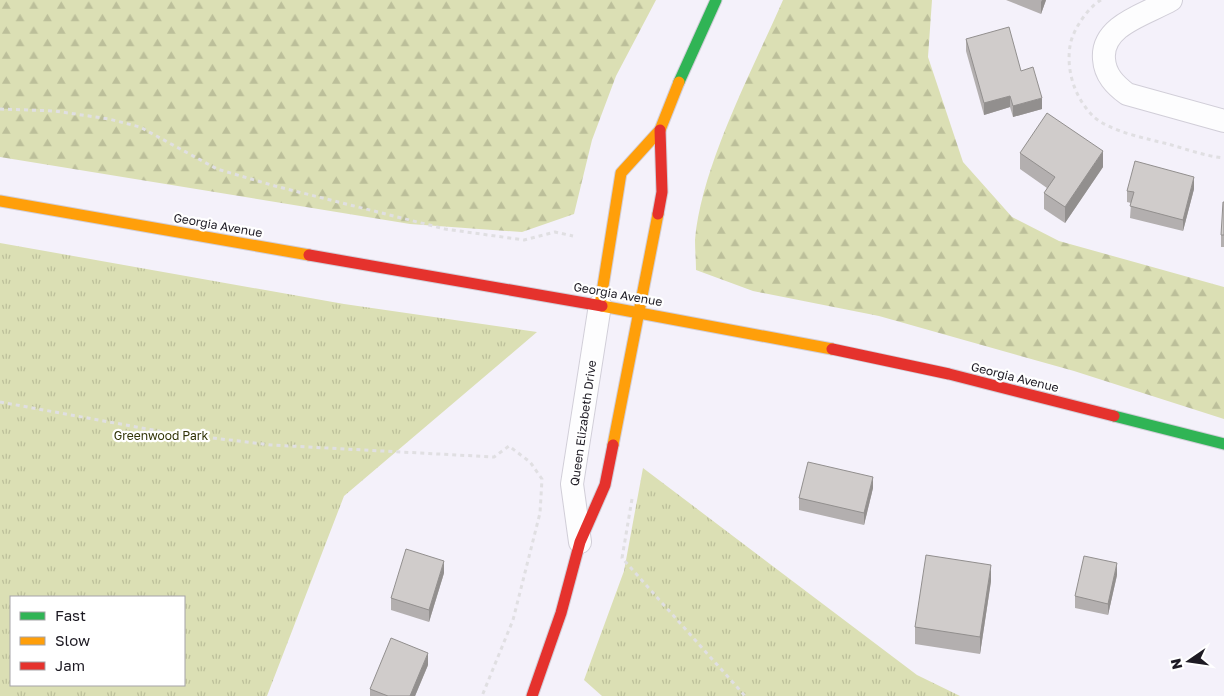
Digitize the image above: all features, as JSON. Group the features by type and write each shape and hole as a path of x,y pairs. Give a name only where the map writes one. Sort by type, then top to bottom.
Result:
{"main road":[{"path":"600,304 621,173 660,130 677,86 716,0"},
{"name":"Queen Elizabeth Drive","path":"532,696 561,613 580,542 605,485 662,192 660,130"},
{"name":"Georgia Avenue","path":"0,201 600,304 774,337 950,374 1224,444"}],"street":[{"path":"1170,0 1115,31 1105,46 1106,71 1118,87 1127,94 1224,121"},
{"name":"Queen Elizabeth Drive","path":"580,542 572,484 600,304"}],"path":[{"path":"0,109 55,111 109,119 140,127 217,169 275,186 445,228 524,240 555,232 573,236"},
{"path":"0,402 164,432 271,445 494,456 509,446 530,462 542,479 540,512 513,620 482,696"},
{"path":"622,558 716,666 745,696"}],"green space":[{"path":"0,0 656,0 616,76 592,140 574,214 522,232 410,224 0,157"},
{"path":"783,0 932,0 928,57 963,162 1012,217 1059,241 1224,287 1224,419 1074,371 879,316 753,291 696,270 695,240 699,211 707,181 730,118"},
{"name":"Greenwood Park","path":"0,243 344,304 537,332 344,496 267,696 0,696"},
{"path":"643,468 917,675 960,696 602,696 584,680 624,571"}],"building":[{"path":"1009,27 1021,71 1033,67 1042,98 1013,106 1010,96 984,103 966,39"},
{"path":"1047,113 1103,151 1065,207 1044,193 1055,177 1020,153"},
{"path":"1135,161 1194,177 1183,220 1130,206 1134,192 1127,191"},
{"path":"1223,202 1224,235 1221,235"},
{"path":"808,462 873,477 864,513 799,498"},
{"path":"406,549 444,561 429,610 391,598"},
{"path":"926,555 991,565 980,637 915,627"},
{"path":"1084,556 1117,563 1108,604 1075,596"},
{"path":"391,638 428,653 410,696 388,696 370,689"}],"traffic: fast":[{"path":"679,82 716,0"},
{"path":"1114,416 1224,444"}],"traffic: slow":[{"path":"600,305 621,173 660,130 679,82"},
{"path":"0,201 309,255"},
{"path":"613,445 658,214"},
{"path":"602,306 832,349"}],"traffic: jam":[{"path":"658,214 662,192 660,130"},
{"path":"309,255 602,306"},
{"path":"832,349 949,374 1114,416"},
{"path":"532,696 561,613 580,542 605,485 613,445"}]}
